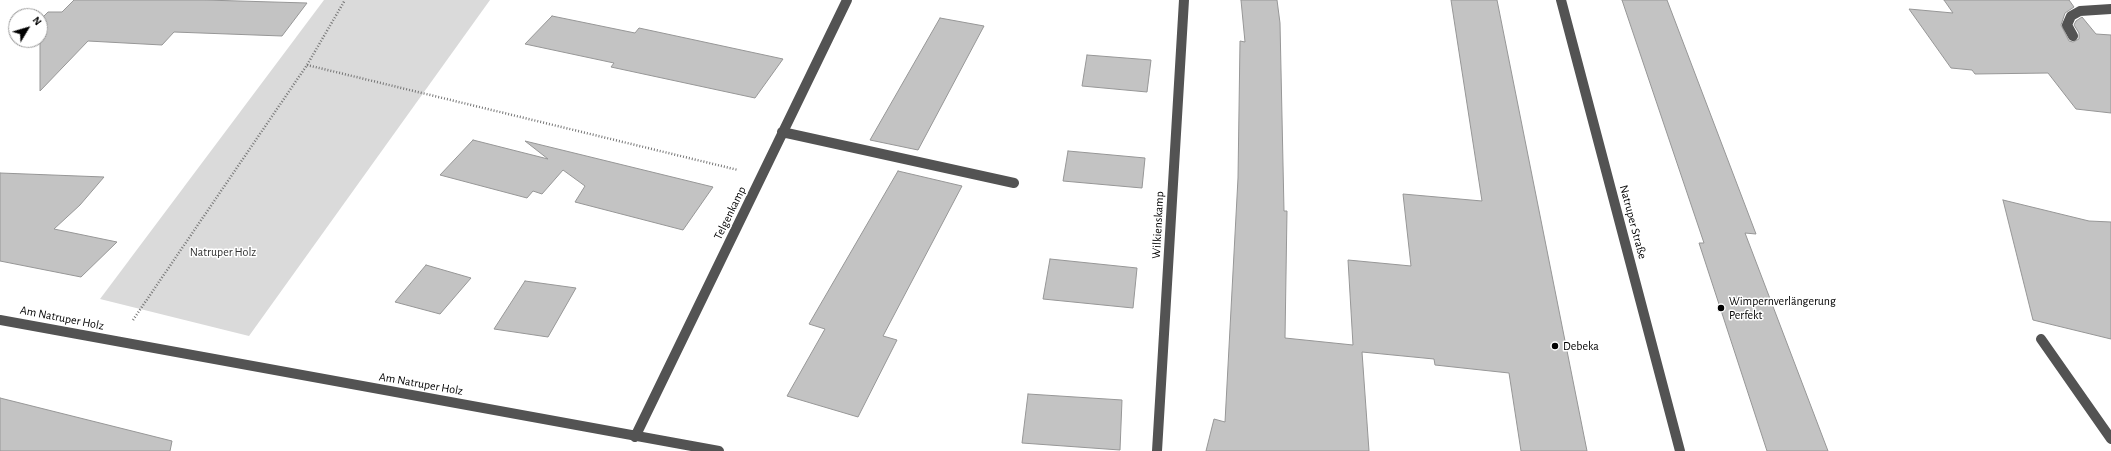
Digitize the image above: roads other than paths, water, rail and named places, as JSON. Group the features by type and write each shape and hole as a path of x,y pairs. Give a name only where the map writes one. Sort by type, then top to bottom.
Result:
{"street":[{"name":"Telgenkamp","path":"636,436 847,0"},
{"name":"Wilkienskamp","path":"1157,451 1184,0"},
{"name":"Natruper Straße","path":"1561,0 1680,451"},
{"path":"2073,36 2067,25 2071,16 2080,11 2111,9"},
{"path":"782,132 839,146 919,161 1014,182"},
{"name":"Am Natruper Holz","path":"0,320 719,451"},
{"path":"2041,339 2111,439"}],"place":[{"name":"Wimpernverlängerung Perfekt","path":"1721,308"},
{"name":"Debeka","path":"1555,346"}],"park label":[{"name":"Natruper Holz","path":"223,252"}]}
